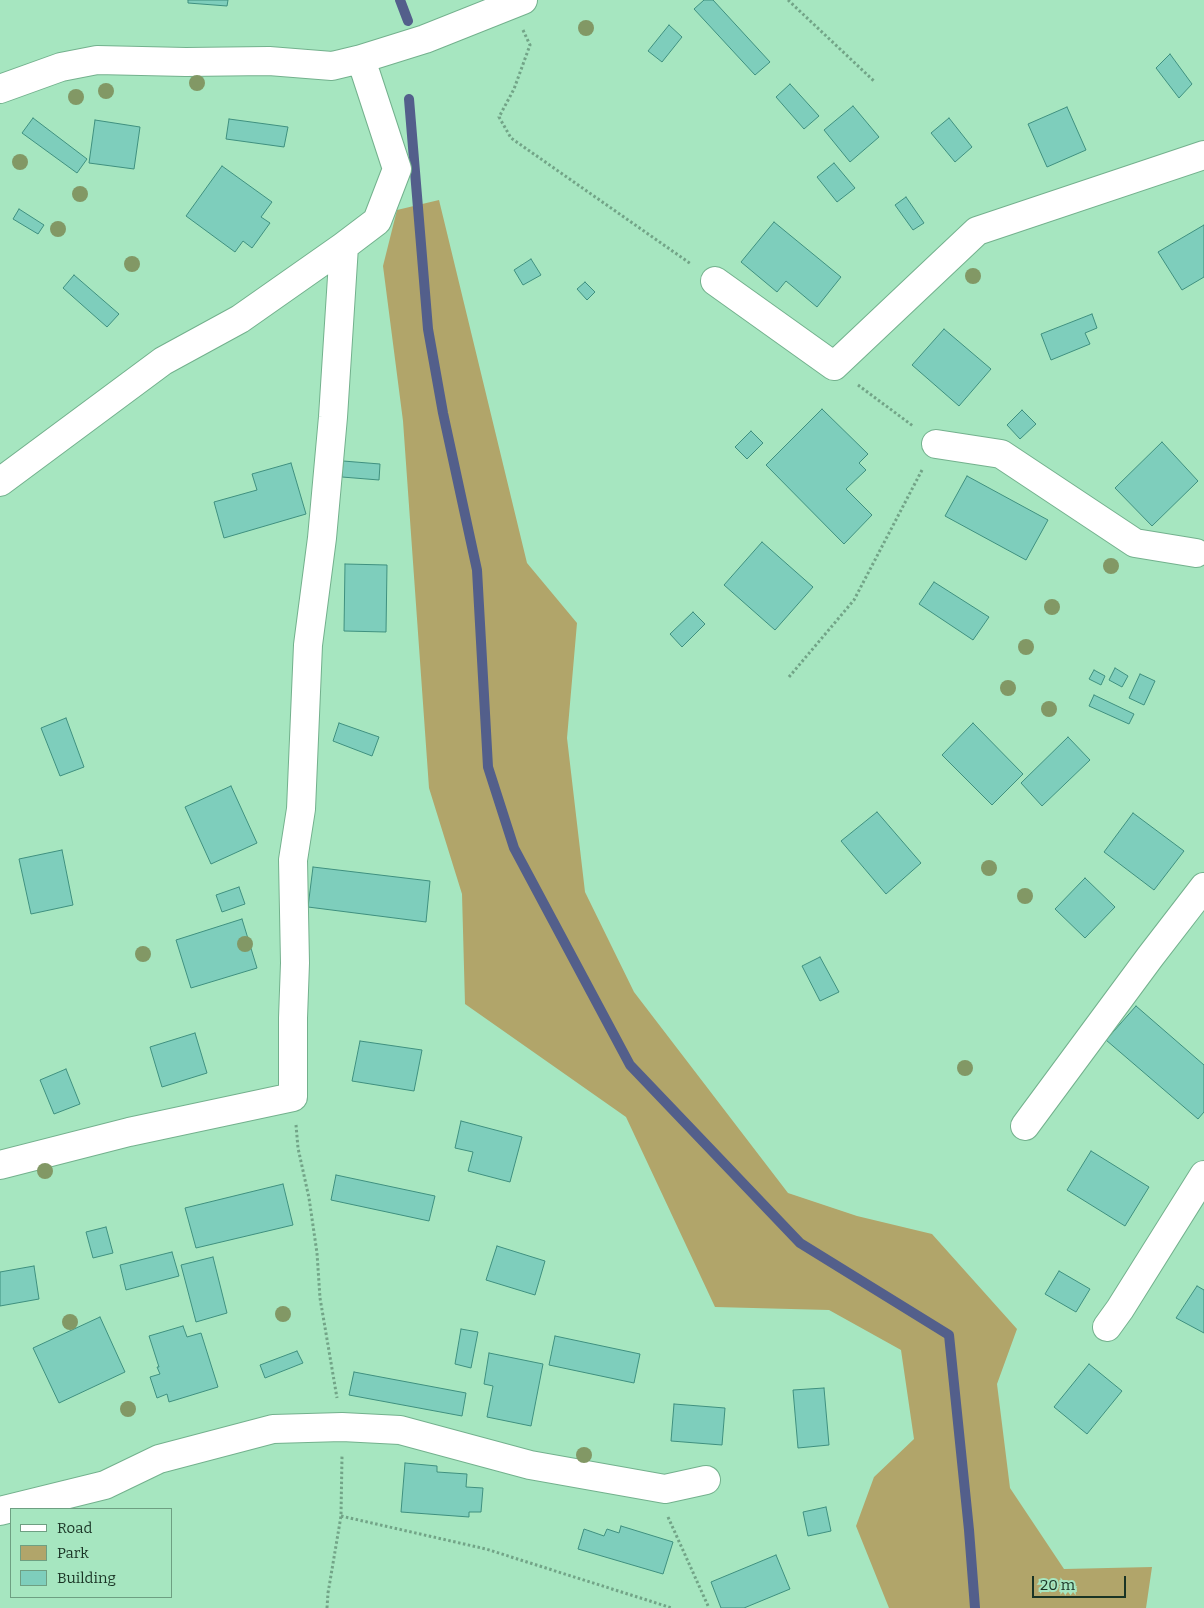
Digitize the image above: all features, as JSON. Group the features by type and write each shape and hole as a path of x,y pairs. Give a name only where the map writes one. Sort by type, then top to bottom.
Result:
{"street":[{"path":"0,89 61,66 97,60 269,61 332,66 425,39 517,3"},
{"path":"0,482 164,361 240,319 344,246 377,220 397,169 361,59"},
{"path":"715,281 834,366 977,231 1204,155"},
{"path":"0,1165 129,1132 293,1097 295,962 293,860 301,809 308,645 322,538 333,417 344,246"},
{"path":"936,444 1002,454 1136,543 1201,555"},
{"path":"1024,1126 1204,887"},
{"path":"1107,1327 1204,1176"},
{"path":"12,1508 105,1485 159,1459 273,1429 342,1427 400,1430 530,1465 665,1490 706,1480"}],"path":[{"path":"788,0 875,82"},
{"path":"517,3 530,45 514,89 499,117 511,138 715,281"},
{"path":"789,677 854,600 936,444 834,366"},
{"path":"293,1097 298,1148 311,1208 320,1298 342,1427 341,1516 327,1608"},
{"path":"665,1490 668,1519 708,1608"},
{"path":"341,1516 486,1549 672,1608"}],"green space":[{"path":"439,200 527,563 577,623 567,738 585,892 634,992 788,1193 857,1216 932,1234 1017,1329 997,1384 1010,1488 1064,1569 1152,1567 1146,1608 889,1608 856,1526 874,1477 914,1439 901,1350 829,1310 715,1307 626,1117 465,1004 462,894 429,788 403,421 383,266 397,210"}],"building":[{"path":"188,0 228,0 227,6 188,3"},
{"path":"704,0 713,0 770,62 755,75 694,9"},
{"path":"669,25 682,37 662,62 648,51"},
{"path":"1170,54 1192,84 1179,98 1156,68"},
{"path":"790,84 819,116 804,129 776,97"},
{"path":"853,106 879,137 850,162 824,130"},
{"path":"1067,107 1086,150 1047,167 1028,124"},
{"path":"33,118 87,159 77,173 22,133"},
{"path":"949,118 972,147 955,162 931,133"},
{"path":"229,119 288,127 284,147 226,139"},
{"path":"95,120 140,127 134,169 89,163"},
{"path":"834,163 855,188 837,202 817,177"},
{"path":"222,166 272,202 261,217 270,223 252,248 243,241 235,252 186,216"},
{"path":"906,197 924,223 913,230 895,205"},
{"path":"19,209 44,225 38,234 13,219"},
{"path":"774,222 841,277 817,307 786,281 777,292 741,262"},
{"path":"1204,225 1204,277 1182,290 1158,252"},
{"path":"531,259 541,275 523,285 514,270"},
{"path":"74,275 119,314 107,327 63,288"},
{"path":"585,282 595,292 587,300 577,289"},
{"path":"1092,314 1097,328 1085,333 1090,344 1051,360 1041,334"},
{"path":"944,329 991,369 959,406 912,365"},
{"path":"822,409 868,454 859,463 866,470 846,489 872,515 844,544 766,465"},
{"path":"1022,410 1036,424 1020,439 1007,425"},
{"path":"751,431 763,443 747,459 735,447"},
{"path":"1162,442 1198,481 1152,526 1115,488"},
{"path":"343,461 380,464 379,480 342,477"},
{"path":"291,463 306,514 224,538 214,502 257,490 252,474"},
{"path":"967,476 1048,520 1026,560 945,516"},
{"path":"762,542 813,587 775,630 724,585"},
{"path":"345,564 387,565 386,632 344,631"},
{"path":"934,582 989,617 973,640 919,604"},
{"path":"693,612 705,624 682,647 670,634"},
{"path":"1115,668 1128,676 1122,687 1109,680"},
{"path":"1094,670 1105,676 1101,685 1089,679"},
{"path":"1140,674 1155,681 1144,705 1129,698"},
{"path":"1094,695 1134,714 1129,724 1089,706"},
{"path":"66,718 84,767 60,776 41,728"},
{"path":"339,723 379,737 372,756 333,741"},
{"path":"973,723 1023,774 992,805 942,755"},
{"path":"1068,737 1090,760 1042,806 1021,783"},
{"path":"231,786 257,843 211,864 185,807"},
{"path":"877,812 921,863 886,894 841,841"},
{"path":"1133,813 1184,851 1154,890 1104,852"},
{"path":"62,850 73,905 31,914 19,859"},
{"path":"313,867 430,881 426,922 308,907"},
{"path":"1085,878 1115,907 1085,938 1055,909"},
{"path":"239,887 245,904 222,912 216,895"},
{"path":"242,919 257,968 191,988 176,940"},
{"path":"820,957 839,992 820,1001 802,966"},
{"path":"1136,1006 1204,1065 1204,1112 1198,1119 1106,1040"},
{"path":"195,1033 207,1073 162,1087 150,1047"},
{"path":"360,1041 422,1050 414,1091 352,1081"},
{"path":"66,1069 80,1104 54,1114 40,1080"},
{"path":"461,1121 522,1137 510,1182 468,1171 473,1152 455,1148"},
{"path":"1091,1151 1149,1187 1125,1226 1067,1190"},
{"path":"336,1175 435,1196 429,1221 331,1200"},
{"path":"283,1184 293,1225 196,1248 185,1208"},
{"path":"106,1227 113,1253 93,1258 86,1232"},
{"path":"497,1246 545,1261 535,1295 486,1280"},
{"path":"172,1252 179,1276 126,1290 120,1265"},
{"path":"213,1257 227,1313 196,1322 181,1265"},
{"path":"34,1266 39,1299 0,1306 0,1272"},
{"path":"1059,1271 1090,1289 1076,1312 1045,1294"},
{"path":"1197,1286 1204,1290 1204,1333 1176,1318"},
{"path":"100,1317 125,1372 59,1403 33,1348"},
{"path":"183,1326 187,1337 201,1333 218,1387 169,1402 167,1394 157,1398 150,1377 160,1374 149,1336"},
{"path":"461,1329 478,1332 471,1368 455,1364"},
{"path":"555,1336 640,1354 634,1383 549,1365"},
{"path":"297,1351 303,1363 265,1378 260,1365"},
{"path":"489,1353 543,1364 531,1426 487,1417 493,1386 484,1384"},
{"path":"1089,1364 1122,1391 1087,1434 1054,1407"},
{"path":"354,1372 466,1393 462,1416 349,1395"},
{"path":"824,1388 829,1445 798,1448 793,1390"},
{"path":"674,1404 725,1408 722,1445 671,1441"},
{"path":"405,1463 437,1466 437,1472 467,1474 466,1487 483,1488 481,1512 469,1512 469,1517 401,1512"},
{"path":"826,1507 831,1531 808,1536 803,1512"},
{"path":"621,1526 673,1542 663,1574 578,1549 584,1529 604,1536 607,1529 619,1533"},
{"path":"776,1555 790,1589 744,1608 721,1608 711,1582"}],"waterway":[{"path":"400,0 408,21"},
{"path":"409,99 428,329 443,413 477,570 488,767 514,848 630,1065 800,1243 949,1335 975,1608"}]}
